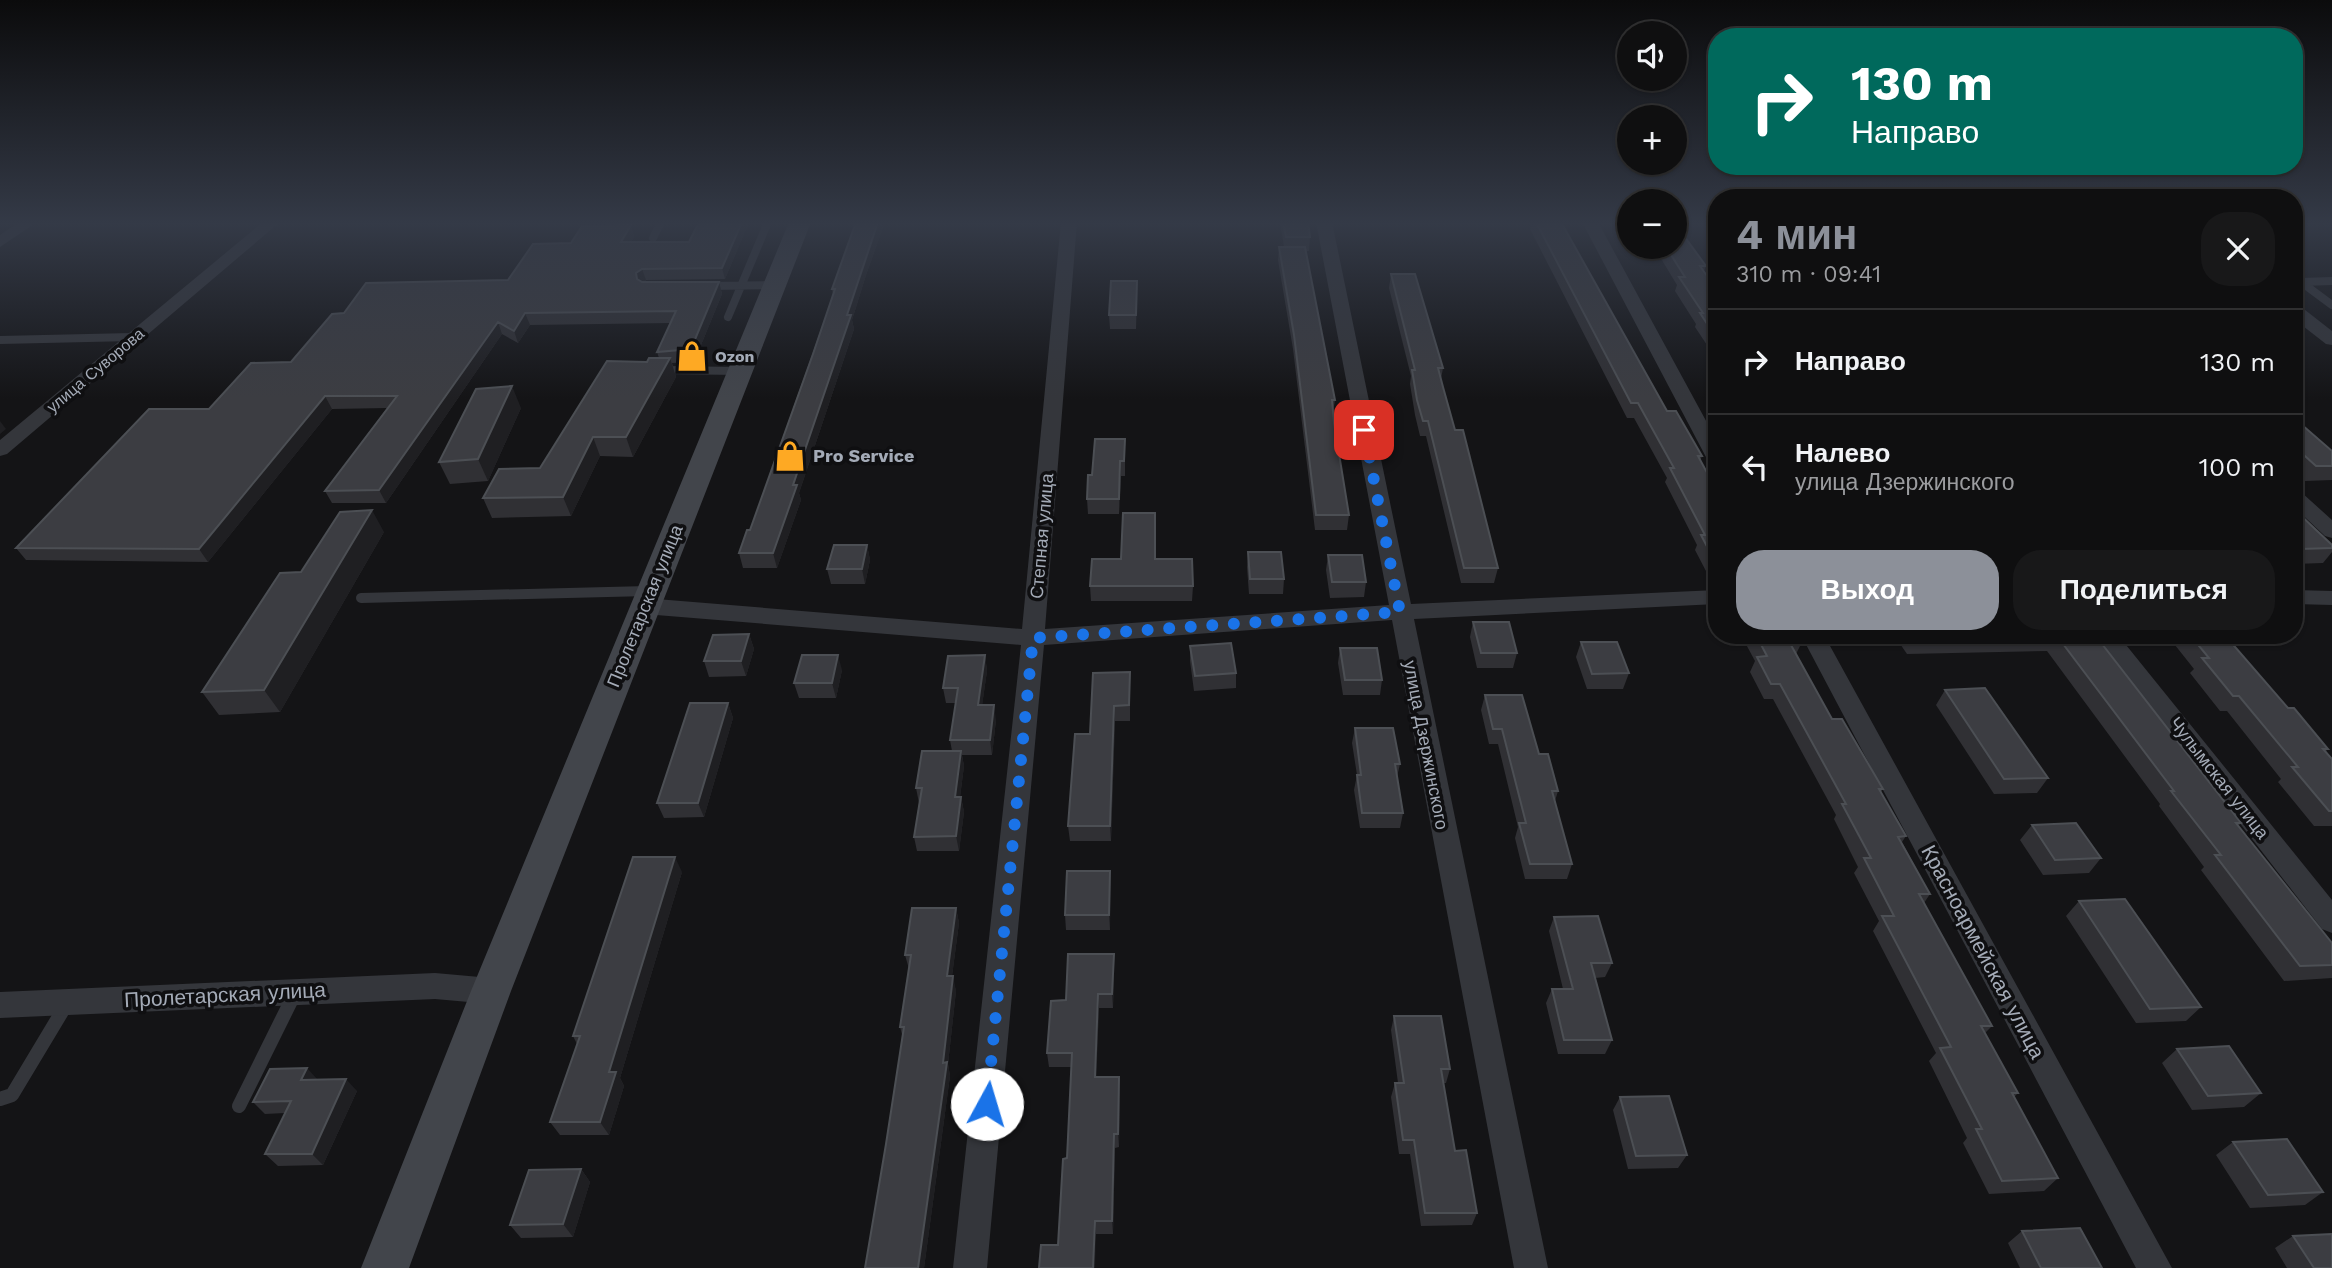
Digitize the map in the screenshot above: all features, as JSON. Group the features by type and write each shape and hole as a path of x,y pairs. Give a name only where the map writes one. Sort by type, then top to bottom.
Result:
{"main road":[{"name":"Пролетарская улица","path":"385,1268 491,991 776,281"}],"street":[{"name":"улица Суворова","path":"0,450 132,337 203,281"},
{"name":"Степная улица","path":"970,1268 1033,638 1064,281"},
{"name":"улица Дзержинского","path":"1336,281 1531,1268"},
{"path":"1622,281 1708,442"},
{"path":"2303,317 2332,340"},
{"path":"2303,504 2332,531"},
{"path":"647,598 1033,638 1400,612 1708,597"},
{"path":"2303,597 2332,598"},
{"name":"Красноармейская улица","path":"1817,644 2155,1268"},
{"name":"Чулымская улица","path":"2112,644 2332,921"},
{"name":"Пролетарская улица","path":"0,1005 435,986 491,991"}],"lane":[{"path":"728,317 743,281"},
{"path":"2303,282 2327,281"},
{"path":"2303,283 2332,305"},
{"path":"701,286 774,285"},
{"path":"0,340 132,337"},
{"path":"649,370 740,371"},
{"path":"360,598 647,598"},
{"path":"239,1106 296,991"},
{"path":"0,1099 12,1095 67,1002"}],"building":[{"path":"835,281 858,281 847,315 851,315 793,485 797,485 773,553 739,553 747,530 750,530 813,354 835,289 832,289"},
{"path":"1111,281 1137,281 1136,315 1109,315"},
{"path":"1285,281 1312,281 1335,400 1332,400 1334,423 1349,515 1316,515"},
{"path":"1393,281 1417,281 1443,368 1438,368 1455,430 1463,430 1498,568 1464,568 1428,421 1423,421 1417,400 1412,370 1415,370"},
{"path":"1567,281 1594,281 1667,411 1676,411 1702,456 1698,456 1708,474 1708,548 1701,535 1705,535 1670,468 1674,468 1638,403 1631,403"},
{"path":"1682,281 1708,281 1708,325 1700,313 1703,313"},
{"path":"719,282 691,349 657,352 676,311 525,313 514,331 498,322 379,490 325,491 397,396 325,396 199,549 16,548 149,409 209,409 251,363 291,362 332,314 344,313 366,283"},
{"path":"649,358 670,358 626,437 593,437 563,497 483,498 499,469 540,468 607,361 647,362"},
{"path":"512,386 478,459 439,462 476,389"},
{"path":"2303,426 2332,451 2332,466 2316,466 2303,454"},
{"path":"1095,439 1125,439 1124,461 1120,461 1119,499 1087,499 1088,475 1092,475"},
{"path":"372,510 264,690 202,692 280,573 301,572 340,512"},
{"path":"1123,513 1155,513 1155,559 1192,559 1193,586 1090,586 1092,559 1121,559"},
{"path":"2303,518 2332,545 2332,548 2303,549"},
{"path":"834,545 867,545 862,569 827,569"},
{"path":"1248,552 1281,552 1284,579 1250,579"},
{"path":"1328,555 1362,555 1366,582 1332,582"},
{"path":"1473,622 1509,622 1517,653 1481,653"},
{"path":"749,634 741,661 704,661 713,635"},
{"path":"1581,642 1617,642 1629,673 1592,674"},
{"path":"1231,643 1236,673 1195,676 1190,646"},
{"path":"1761,644 1801,644 1791,645 1832,719 1842,719 1883,789 1879,789 1906,836 1898,837 1930,894 1919,894 1992,1026 1981,1026 2018,1093 2012,1093 2058,1178 2002,1181 1976,1129 1982,1129 1940,1048 1951,1047 1882,916 1894,916 1864,858 1871,858 1842,804 1846,804 1780,684 1771,684 1757,657 1767,656"},
{"path":"2063,644 2102,644 2241,823 2236,823 2332,943 2332,965 2300,966 2215,855 2221,855 2171,791 2174,791"},
{"path":"2197,644 2232,644 2288,708 2294,708 2328,749 2323,749 2332,759 2332,811 2329,811 2292,767 2298,767 2239,696 2233,696 2202,658 2209,658"},
{"path":"1340,648 1377,648 1382,680 1345,680"},
{"path":"802,655 838,655 832,683 794,683"},
{"path":"985,655 978,705 994,705 990,740 950,740 958,688 943,688 948,656"},
{"path":"1130,672 1129,705 1114,706 1110,826 1068,826 1075,734 1090,734 1093,673"},
{"path":"1985,688 2048,778 2004,779 1945,690"},
{"path":"1485,695 1522,695 1539,754 1548,754 1558,791 1552,791 1572,864 1530,864 1519,823 1526,823 1502,729 1493,729"},
{"path":"690,703 728,703 698,803 657,803"},
{"path":"1355,728 1393,728 1400,764 1395,764 1403,813 1362,813 1357,775 1361,775"},
{"path":"922,751 961,751 955,797 961,797 956,836 914,837 922,788 916,788"},
{"path":"2076,823 2101,858 2055,860 2032,825"},
{"path":"633,857 675,857 609,1072 616,1072 600,1122 550,1122 580,1036 573,1036"},
{"path":"1067,871 1110,871 1109,915 1065,915"},
{"path":"2125,899 2201,1007 2150,1009 2079,901"},
{"path":"912,908 956,908 947,976 953,976 943,1063 947,1062 918,1268 865,1268 904,1027 900,1027 911,955 905,955"},
{"path":"1598,916 1612,963 1591,963 1612,1040 1564,1040 1552,989 1573,989 1554,917"},
{"path":"1068,954 1114,954 1112,994 1098,994 1095,1077 1119,1077 1118,1134 1114,1134 1112,1221 1095,1221 1093,1268 1039,1268 1041,1245 1058,1245 1063,1159 1067,1158 1072,1053 1047,1053 1051,1001 1066,1000"},
{"path":"1394,1016 1441,1016 1450,1069 1441,1069 1455,1151 1466,1150 1477,1213 1425,1213 1414,1140 1403,1140 1395,1083 1404,1083"},
{"path":"2229,1046 2261,1093 2208,1096 2177,1049"},
{"path":"307,1068 301,1080 346,1079 312,1154 265,1154 291,1101 253,1102 270,1069"},
{"path":"1669,1096 1687,1155 1636,1156 1620,1097"},
{"path":"2287,1139 2323,1192 2268,1195 2233,1142"},
{"path":"581,1169 563,1224 510,1225 529,1170"},
{"path":"2080,1228 2102,1268 2041,1268 2022,1231"},
{"path":"2332,1234 2332,1268 2314,1268 2293,1236"}],"place":[{"name":"Ozon","path":"692,356"},
{"name":"Pro Service","path":"790,456"}],"route":[{"path":"987,1104 1033,638 1400,612 1364,430"}]}
